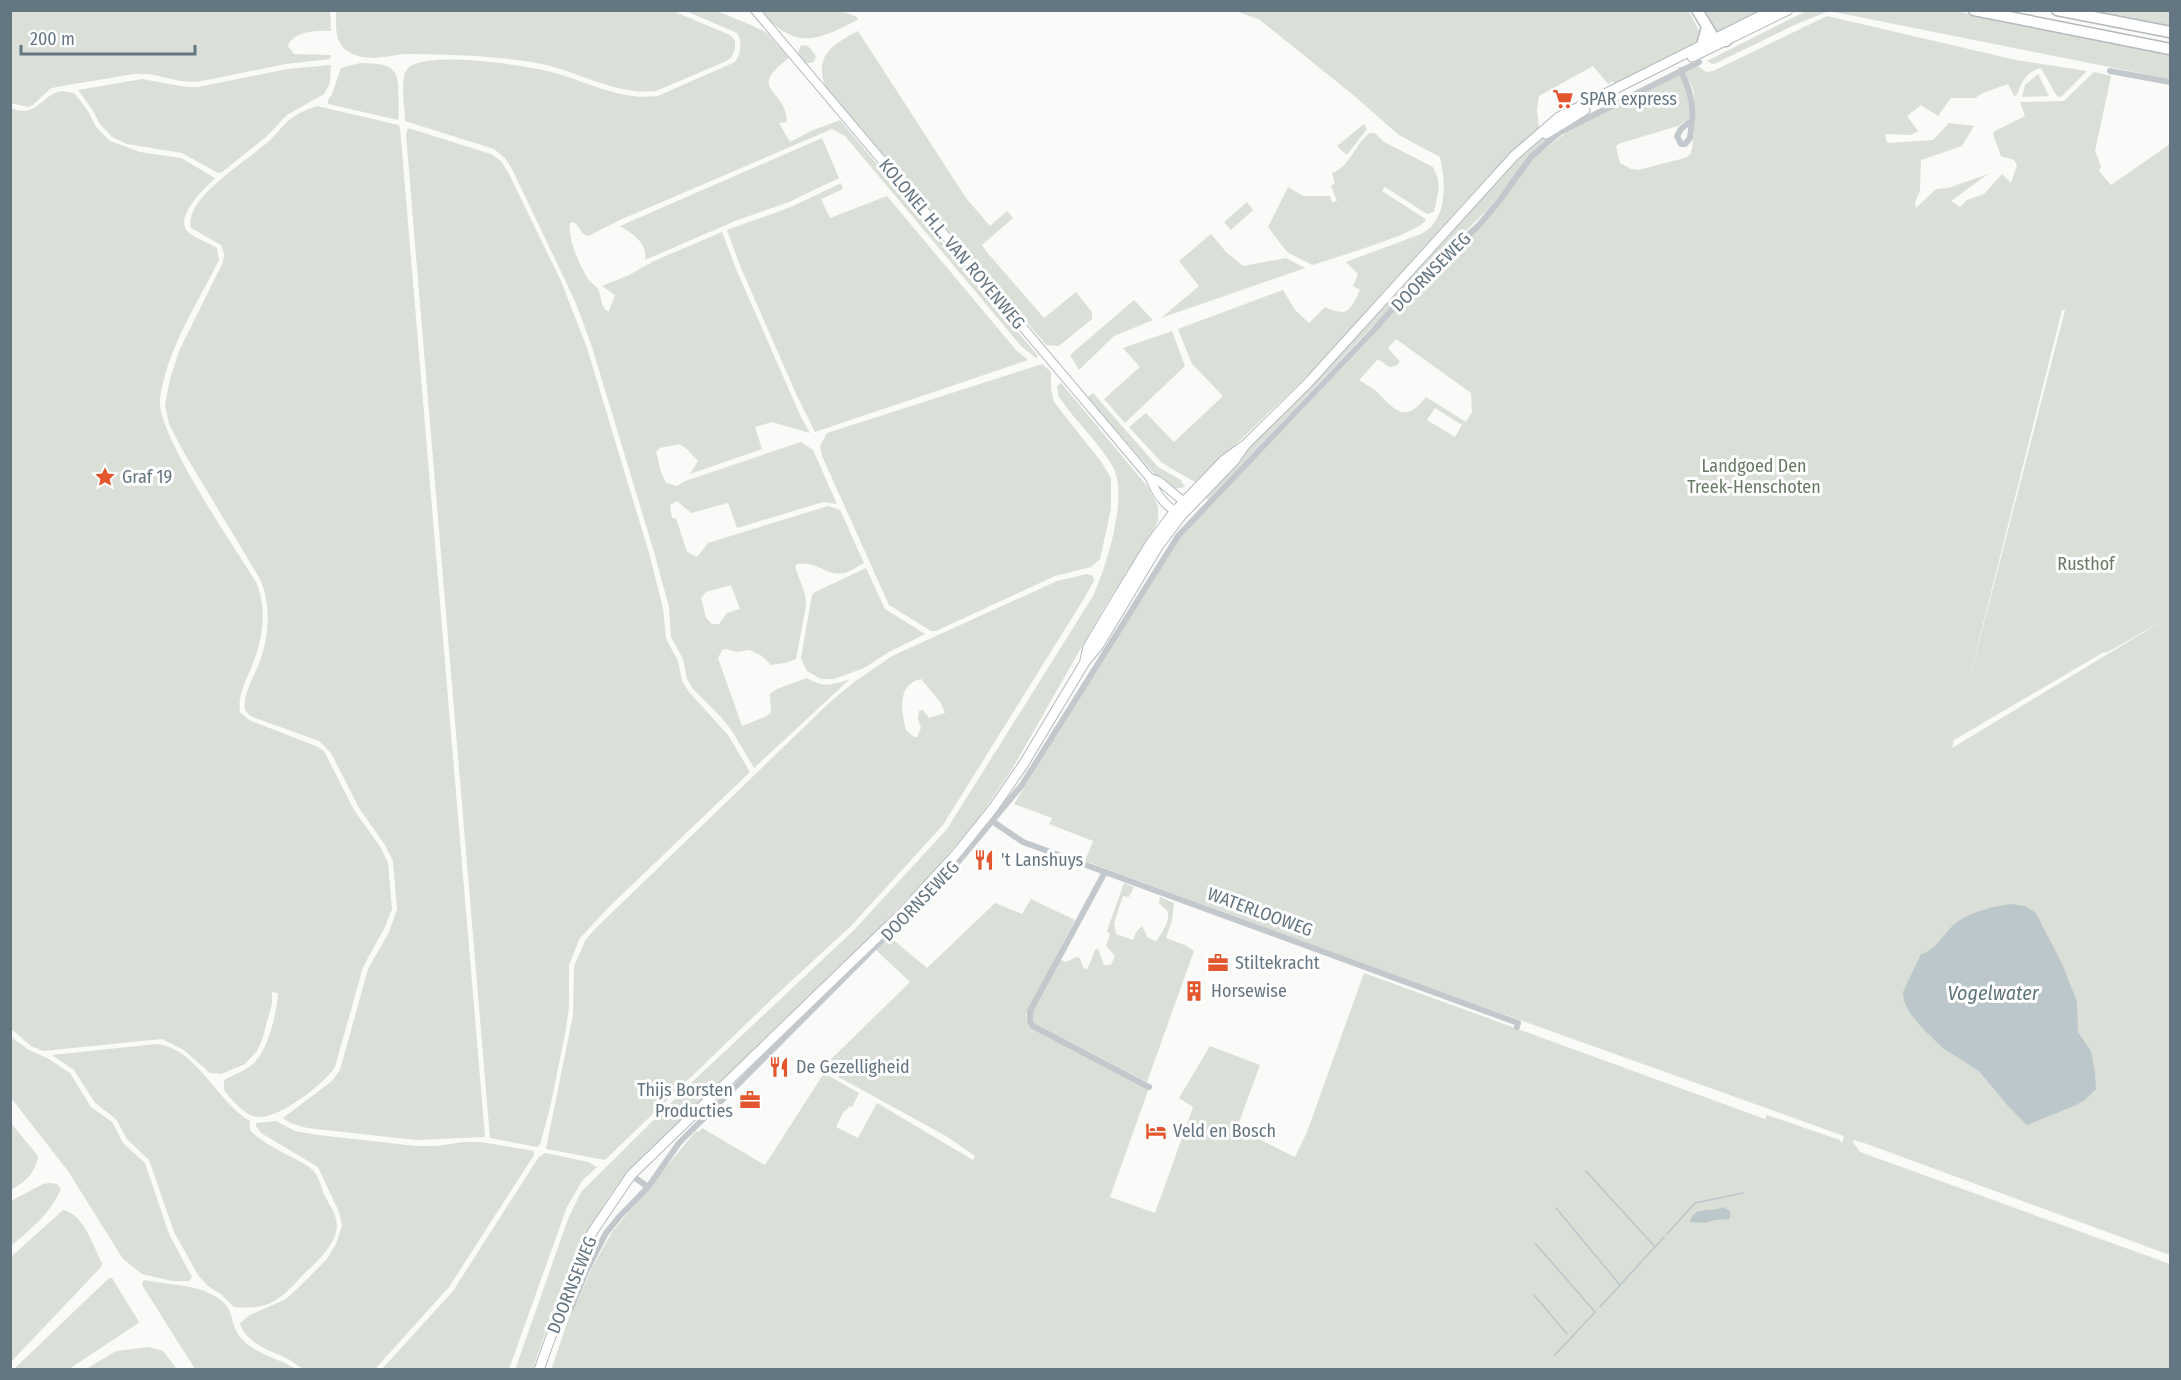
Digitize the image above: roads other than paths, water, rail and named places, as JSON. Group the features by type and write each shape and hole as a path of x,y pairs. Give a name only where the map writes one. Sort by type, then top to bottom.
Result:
{"highway":[{"path":"1697,10 1707,27 1720,40"},
{"path":"1974,10 2170,49"},
{"path":"2057,10 2170,33"},
{"path":"1702,45 1707,27"}],"main road":[{"name":"DOORNSEWEG","path":"1491,180 1539,138 1586,109 1720,40 1772,10"},
{"name":"DOORNSEWEG","path":"539,1370 578,1260 593,1231 632,1175 901,914 957,853 994,807 1023,765 1085,662 1099,645 1183,501 1223,461 1245,445 1308,383 1491,180 1538,133 1559,117 1702,45 1720,40 1788,10"},
{"name":"DOORNSEWEG","path":"1178,513 1234,461 1245,445"}],"street":[{"name":"KOLONEL H.L. VAN ROYENWEG","path":"755,10 1150,477 1162,501 1178,513"},
{"name":"DOORNSEWEG","path":"571,1308 606,1233 648,1187 679,1143 948,874 1009,802 1032,770 1166,554 1190,522 1348,358 1413,286 1479,225 1546,142 1560,132 1699,62"},
{"path":"1681,70 1692,98 1692,120"},
{"path":"2110,71 2170,81"},
{"name":"KOLONEL H.L. VAN ROYENWEG","path":"1150,477 1159,481 1183,501"},
{"path":"1178,513 1190,522"},
{"name":"WATERLOOWEG","path":"992,821 1018,839 1518,1023 1517,1027"},
{"path":"1105,872 1030,1011 1030,1022 1033,1026 1149,1087"},
{"path":"632,1175 648,1187"}],"water":[{"name":"Vogelwater","path":"2011,904 2025,906 2036,913 2063,966 2077,1002 2078,1032 2091,1051 2095,1073 2096,1089 2085,1100 2027,1125 1979,1071 1944,1049 1922,1028 1910,1013 1904,1001 1903,992 1921,954 1932,949 1955,924 1978,912"},
{"path":"1723,1207 1730,1211 1730,1219 1706,1223 1690,1222 1695,1213 1699,1211"}],"waterway":[{"path":"1586,1171 1655,1247"},
{"path":"1667,1234 1695,1203 1743,1193"},
{"path":"1556,1208 1620,1285"},
{"path":"1600,1307 1664,1237"},
{"path":"1535,1243 1595,1312 1554,1356"},
{"path":"1534,1295 1567,1334"}],"place":[{"name":"SPAR express","path":"1563,99"},
{"name":"Graf 19","path":"105,477"},
{"name":"'t Lanshuys","path":"984,860"},
{"name":"Stiltekracht","path":"1218,963"},
{"name":"Horsewise","path":"1194,991"},
{"name":"De Gezelligheid","path":"779,1067"},
{"name":"Thijs Borsten Producties","path":"750,1100"},
{"name":"Veld en Bosch","path":"1156,1131"}],"park label":[{"name":"Landgoed Den Treek-Henschoten","path":"1754,476"},
{"name":"Rusthof","path":"2086,564"}]}
